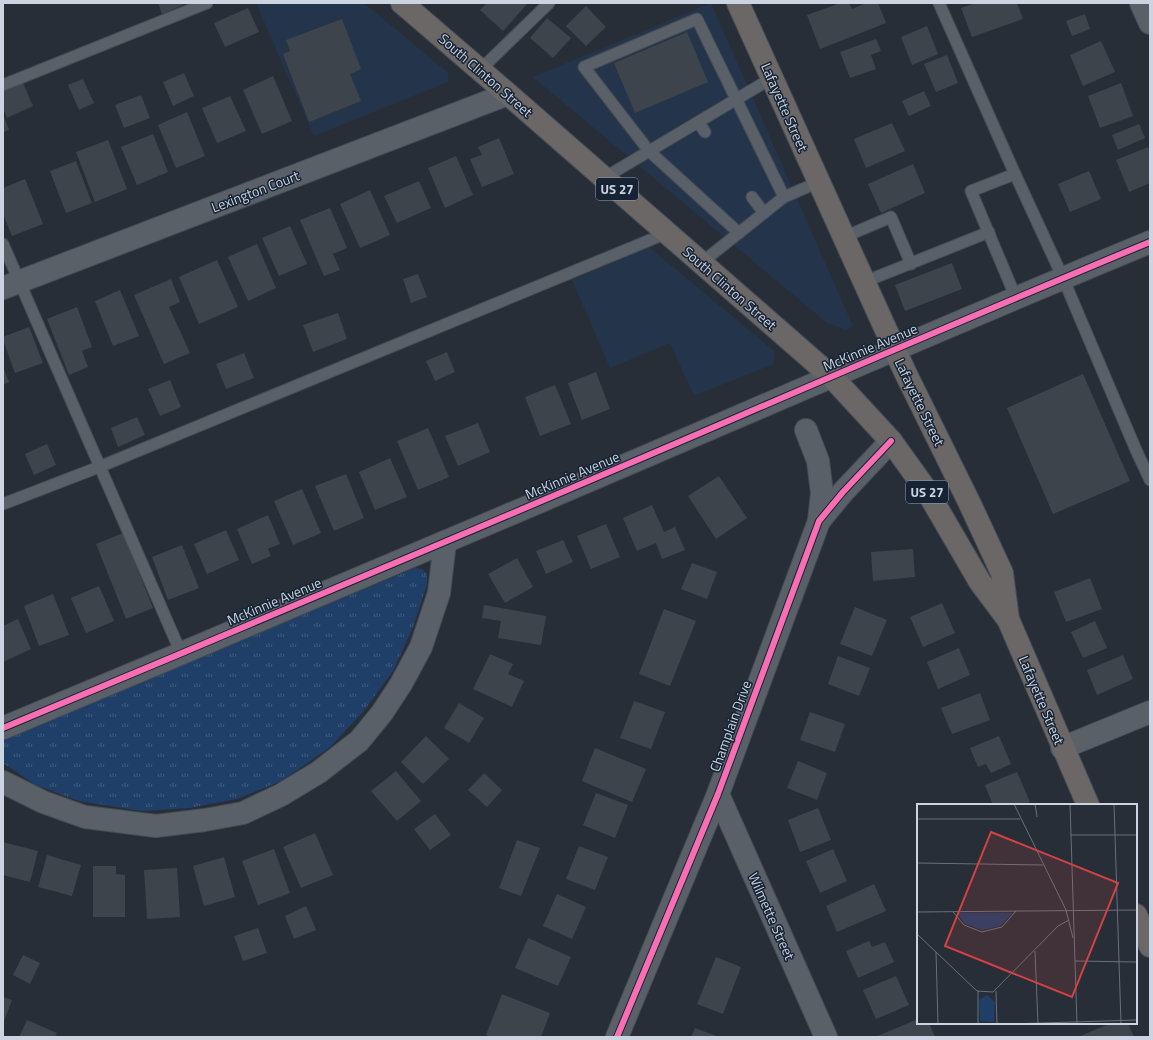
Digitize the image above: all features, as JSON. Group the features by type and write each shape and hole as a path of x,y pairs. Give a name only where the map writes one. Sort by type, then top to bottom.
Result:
{"highway":[{"name":"South Clinton Street","path":"402,3 831,376 891,441 927,491 980,582 1008,619"},
{"name":"Lafayette Street","path":"738,3 894,349 1002,573 1008,619 1062,748 1088,804"},
{"path":"1137,917 1150,946"}],"street":[{"path":"1141,3 1150,23"},
{"name":"Lexington Court","path":"11,285 508,94"},
{"name":"McKinnie Avenue","path":"3,728 445,542 894,349 1150,242"},
{"name":"Champlain Drive","path":"618,1037 718,794 819,521 822,493 818,461 806,430"},
{"name":"Champlain Drive","path":"819,521 843,492 891,441"},
{"path":"3,782 43,802 85,817 156,826 205,820 243,813 281,795 319,772 358,741 382,713 421,647 439,593 445,542"},
{"path":"1062,748 1150,712"},
{"name":"Wilmette Street","path":"718,794 826,1037"}],"lane":[{"path":"3,85 207,3"},
{"path":"480,70 549,3"},
{"path":"939,3 1063,278 1150,480"},
{"path":"739,233 650,151 584,67 696,19 784,197"},
{"path":"604,178 772,78"},
{"path":"698,122 705,132"},
{"path":"1015,174 971,191 1016,298"},
{"path":"701,263 784,197 819,182"},
{"path":"752,197 764,213"},
{"path":"844,237 891,217 910,264"},
{"path":"864,282 989,232"},
{"path":"3,504 99,467 667,233"},
{"path":"3,244 11,285 99,467 181,653"}],"shaded area":[{"path":"256,3 364,3 448,73 448,82 314,136"},
{"path":"711,3 853,326 846,330 827,323 533,77"},
{"path":"649,247 775,352 774,364 694,396 670,343 610,368 572,280"}],"green space":[{"path":"415,568 422,569 427,574 427,584 413,627 393,671 363,712 329,748 281,781 237,799 189,808 142,811 79,801 36,785 3,763 3,740"}],"building":[{"path":"158,3 182,3 183,5 162,14"},
{"path":"487,3 528,3 503,31 480,10"},
{"path":"840,3 849,3 852,9 866,3 878,3 886,23 820,49 807,15"},
{"path":"975,3 1017,3 1023,19 972,37 961,8"},
{"path":"586,6 606,27 586,46 566,26"},
{"path":"248,8 259,32 225,47 214,23"},
{"path":"1085,14 1090,29 1072,36 1066,21"},
{"path":"547,18 571,38 553,58 530,38"},
{"path":"342,19 361,69 350,74 361,101 309,122 283,54 290,51 286,40"},
{"path":"927,26 938,54 912,65 901,37"},
{"path":"687,32 708,82 635,113 614,63"},
{"path":"876,39 881,51 871,55 876,69 850,78 840,52"},
{"path":"1101,41 1115,72 1083,86 1070,55"},
{"path":"947,55 958,83 936,92 924,64"},
{"path":"184,73 194,96 173,106 163,82"},
{"path":"273,76 292,121 262,134 243,90"},
{"path":"83,79 94,103 79,110 68,85"},
{"path":"23,83 33,106 7,118 3,108 3,91"},
{"path":"1121,83 1133,116 1100,128 1088,96"},
{"path":"924,91 931,106 909,116 902,101"},
{"path":"141,95 150,118 124,128 115,105"},
{"path":"230,96 246,131 217,143 202,108"},
{"path":"187,112 205,156 176,168 158,125"},
{"path":"3,114 9,130 3,132"},
{"path":"892,123 905,151 866,168 854,139"},
{"path":"1139,124 1145,138 1118,150 1112,135"},
{"path":"153,134 168,172 137,185 121,147"},
{"path":"499,138 514,174 482,187 470,159 482,155 478,147"},
{"path":"108,140 127,189 95,202 76,152"},
{"path":"1148,147 1150,153 1150,183 1129,192 1116,160"},
{"path":"456,156 473,195 445,208 428,168"},
{"path":"76,161 92,203 66,213 50,171"},
{"path":"913,164 925,193 881,213 868,184"},
{"path":"1089,171 1101,199 1070,212 1058,184"},
{"path":"25,179 43,224 12,236 3,214 3,188"},
{"path":"419,181 431,208 397,223 384,196"},
{"path":"370,190 390,235 360,248 340,204"},
{"path":"330,208 347,248 333,254 340,270 324,276 300,220"},
{"path":"290,226 307,264 279,276 262,238"},
{"path":"257,244 276,288 248,301 228,257"},
{"path":"217,260 238,307 199,324 179,277"},
{"path":"952,263 962,289 905,311 895,285"},
{"path":"418,274 427,297 411,303 403,279"},
{"path":"171,279 180,302 169,307 190,353 164,364 134,295"},
{"path":"120,290 139,336 113,346 95,301"},
{"path":"77,307 92,347 82,351 88,367 69,375 47,319"},
{"path":"338,313 347,339 313,352 303,325"},
{"path":"29,327 43,363 15,373 3,337"},
{"path":"447,352 455,372 435,381 426,361"},
{"path":"244,353 254,378 226,389 216,364"},
{"path":"3,367 9,382 3,385"},
{"path":"596,372 610,409 582,420 568,383"},
{"path":"1083,374 1130,481 1053,514 1007,408"},
{"path":"170,380 181,407 160,416 148,389"},
{"path":"555,385 571,424 540,436 525,397"},
{"path":"137,417 145,435 118,447 111,428"},
{"path":"478,423 490,452 458,466 445,436"},
{"path":"428,428 449,477 418,490 397,441"},
{"path":"47,444 56,465 34,475 25,454"},
{"path":"390,458 407,497 375,510 359,472"},
{"path":"346,474 364,518 334,531 315,486"},
{"path":"719,476 747,518 716,539 688,496"},
{"path":"302,489 321,533 293,545 274,501"},
{"path":"652,505 664,532 675,527 685,550 662,559 656,543 637,551 623,518"},
{"path":"268,515 280,544 268,549 271,556 252,564 237,529"},
{"path":"606,524 620,557 591,569 577,536"},
{"path":"226,530 239,560 207,574 194,544"},
{"path":"123,533 153,608 126,619 96,544"},
{"path":"563,540 573,562 546,574 536,551"},
{"path":"182,545 199,588 168,600 152,557"},
{"path":"913,549 915,577 873,581 871,552"},
{"path":"517,558 533,587 505,603 488,574"},
{"path":"692,563 717,572 707,599 681,589"},
{"path":"1090,578 1102,609 1066,622 1054,592"},
{"path":"99,586 114,621 86,633 71,598"},
{"path":"53,594 69,635 39,646 24,606"},
{"path":"942,603 955,633 923,647 910,617"},
{"path":"484,605 546,616 541,645 498,638 501,621 482,618"},
{"path":"855,607 887,620 872,656 840,644"},
{"path":"664,609 696,621 670,686 639,674"},
{"path":"18,619 31,649 3,662 3,626"},
{"path":"1095,621 1107,648 1083,658 1071,632"},
{"path":"959,648 970,675 938,689 927,662"},
{"path":"490,654 513,664 508,674 524,681 512,707 473,689"},
{"path":"1123,655 1133,679 1097,695 1087,670"},
{"path":"838,656 870,668 859,696 828,684"},
{"path":"980,693 990,720 952,734 941,708"},
{"path":"634,701 665,712 651,749 620,738"},
{"path":"459,703 484,718 469,743 444,728"},
{"path":"810,712 845,724 835,752 800,740"},
{"path":"426,736 449,759 423,784 401,762"},
{"path":"999,736 1011,764 991,773 986,764 978,767 970,748"},
{"path":"595,748 646,769 632,802 582,781"},
{"path":"798,761 827,773 817,800 787,788"},
{"path":"396,771 421,801 397,821 371,791"},
{"path":"1017,772 1030,802 1025,804 993,804 985,785"},
{"path":"484,773 502,790 487,807 468,790"},
{"path":"596,793 628,805 615,838 583,825"},
{"path":"818,808 831,840 800,852 788,820"},
{"path":"435,814 451,835 430,850 414,829"},
{"path":"315,833 333,875 301,888 283,847"},
{"path":"517,840 540,848 521,896 499,888"},
{"path":"3,842 38,851 30,882 3,875"},
{"path":"579,846 608,857 595,890 566,879"},
{"path":"274,849 290,893 258,905 242,861"},
{"path":"833,849 847,881 820,893 806,861"},
{"path":"47,855 81,865 72,896 38,887"},
{"path":"224,857 235,897 204,906 193,866"},
{"path":"93,866 116,866 116,874 125,875 125,917 93,917"},
{"path":"177,868 180,917 147,919 144,870"},
{"path":"874,884 886,911 837,932 826,906"},
{"path":"557,894 586,907 572,939 543,926"},
{"path":"306,906 316,930 294,939 285,916"},
{"path":"258,928 267,953 243,961 234,936"},
{"path":"528,938 571,957 558,986 515,968"},
{"path":"869,941 872,947 885,942 894,962 858,978 846,951"},
{"path":"23,955 40,963 30,984 13,975"},
{"path":"716,957 741,967 723,1014 697,1004"},
{"path":"896,976 909,1005 876,1019 863,990"},
{"path":"502,994 550,1013 541,1037 490,1037 486,1035"},
{"path":"3,997 12,1000 3,1024"},
{"path":"917,1019 917,1024 929,1024 935,1037 875,1037"},
{"path":"27,1020 57,1033 55,1037 19,1037"},
{"path":"1109,1024 1128,1024 1134,1037 1078,1037"},
{"path":"695,1028 719,1037 691,1037"}],"cycle path":[{"path":"3,728 535,504 1150,242"},
{"path":"617,1037 718,794 819,521 843,492 891,441"}]}
